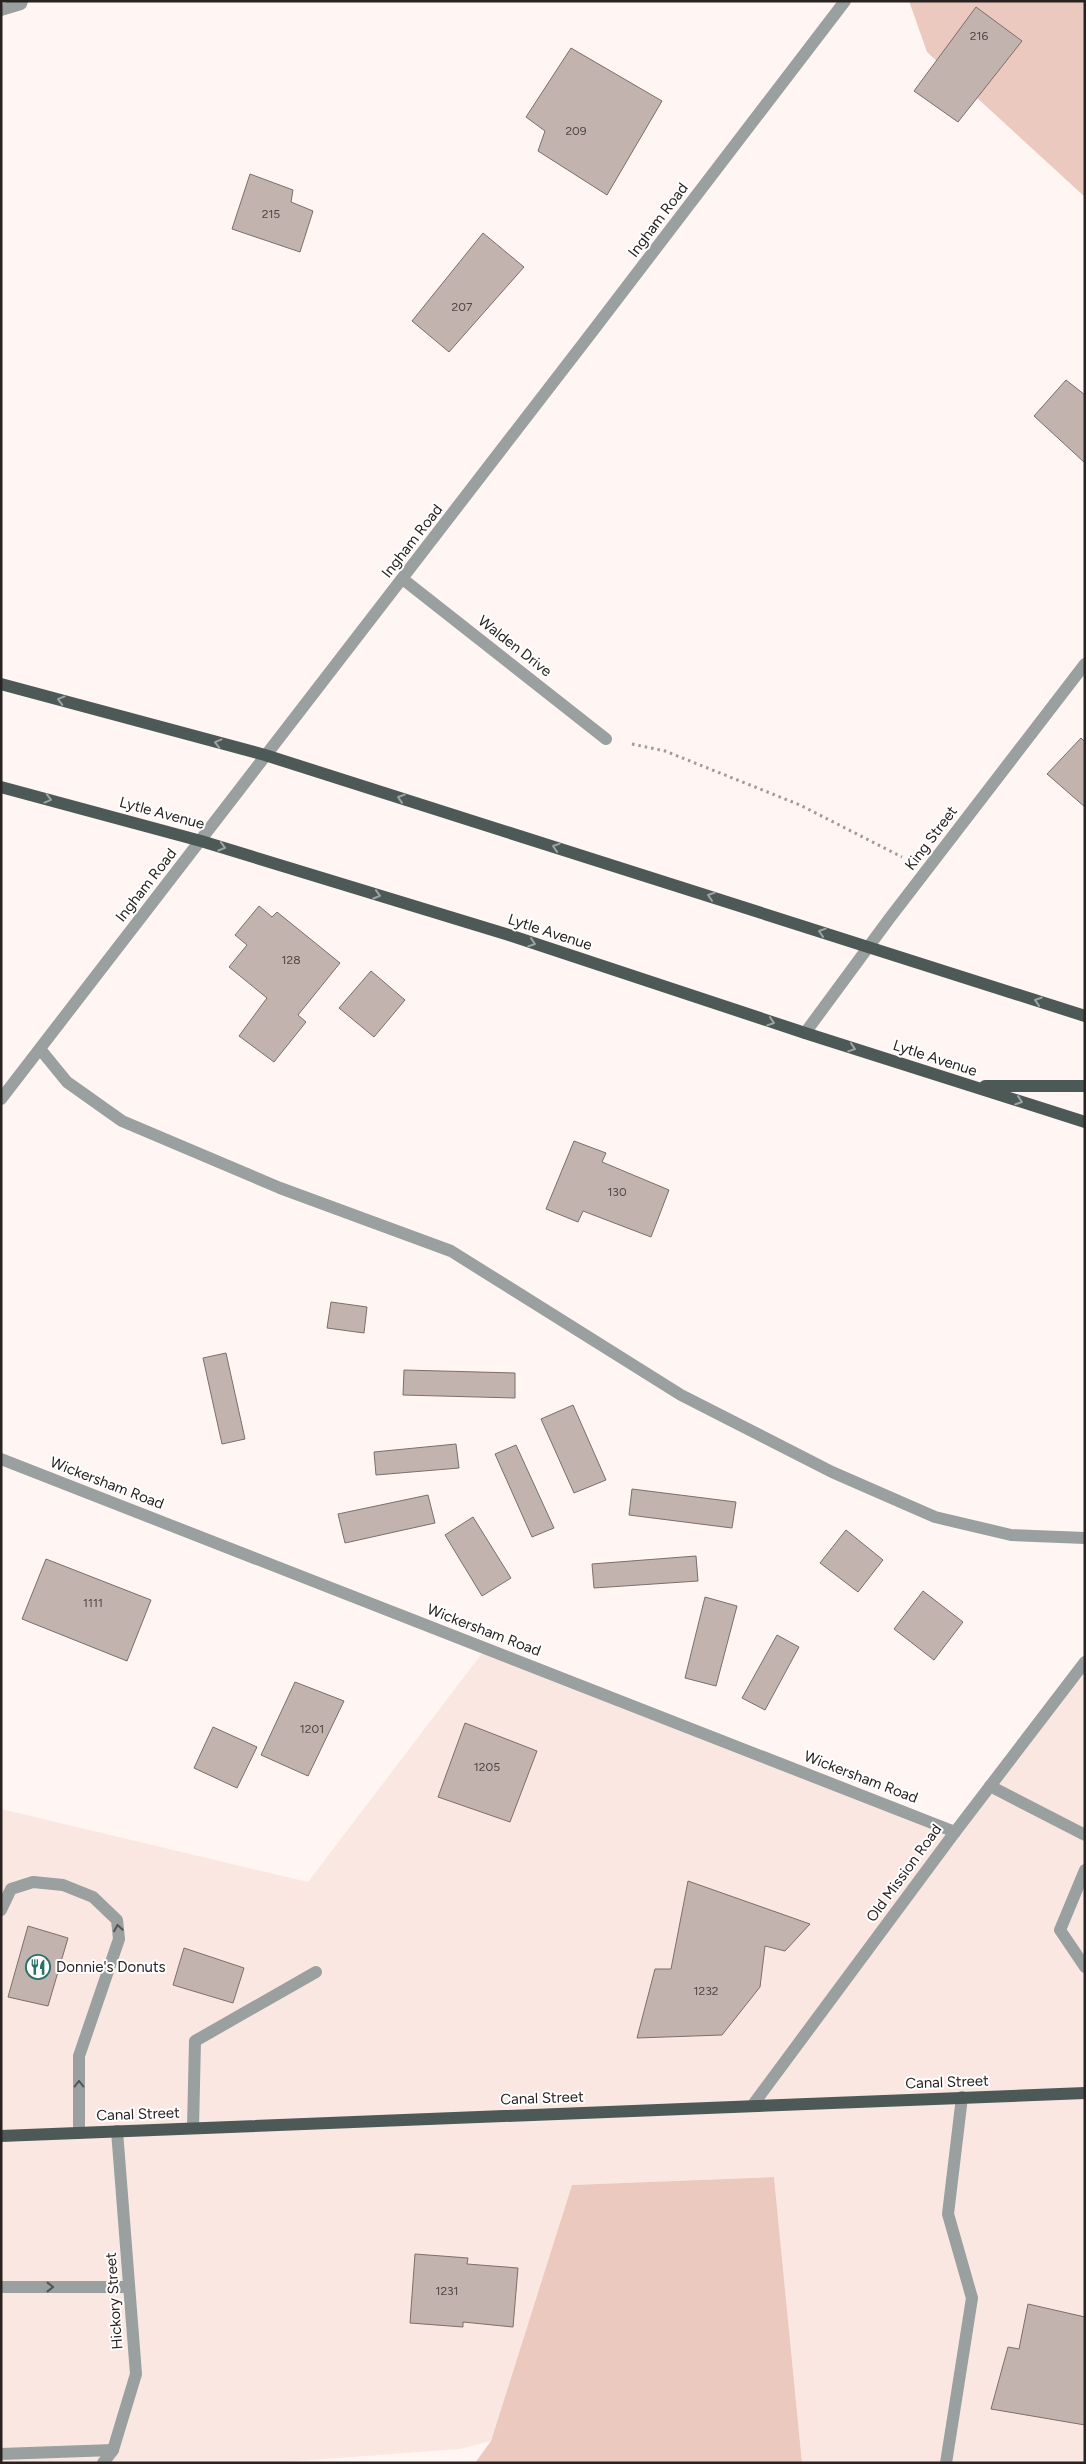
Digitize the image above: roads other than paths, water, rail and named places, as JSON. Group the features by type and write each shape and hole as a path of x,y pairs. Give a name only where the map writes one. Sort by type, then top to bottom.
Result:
{"main road":[{"path":"1,684 265,755 1085,1016"},
{"name":"Lytle Avenue","path":"1,787 201,841 509,935 805,1034 1085,1122"},
{"path":"973,1086 1085,1086"},
{"name":"Canal Street","path":"1,2136 1085,2093"}],"street":[{"path":"1,10 21,4 22,1"},
{"name":"Ingham Road","path":"1,1099 201,841 265,755 404,580 845,1"},
{"name":"Walden Drive","path":"404,580 606,739"},
{"name":"King Street","path":"805,1034 869,946 1085,664"},
{"path":"40,1049 67,1082 122,1121 280,1188 451,1251 681,1395 832,1472 935,1516 1011,1535 1085,1538"},
{"name":"Wickersham Road","path":"1,1459 955,1832"},
{"name":"Old Mission Road","path":"752,2106 955,1832 1085,1662"},
{"path":"990,1786 1085,1835"},
{"path":"1085,1870 1060,1930 1085,1967"},
{"path":"1,1910 11,1889 33,1882 63,1885 93,1897 117,1920 119,1939 79,2056 79,2133"},
{"path":"192,2128 195,2041 316,1972"},
{"path":"946,2463 972,2298 948,2214 962,2097"},
{"name":"Hickory Street","path":"103,2463 113,2450 136,2374 117,2131"},
{"path":"1,2287 129,2287"},
{"path":"1,2454 113,2450"}],"place":[{"name":"Donnie's Donuts","path":"38,1967"}]}
